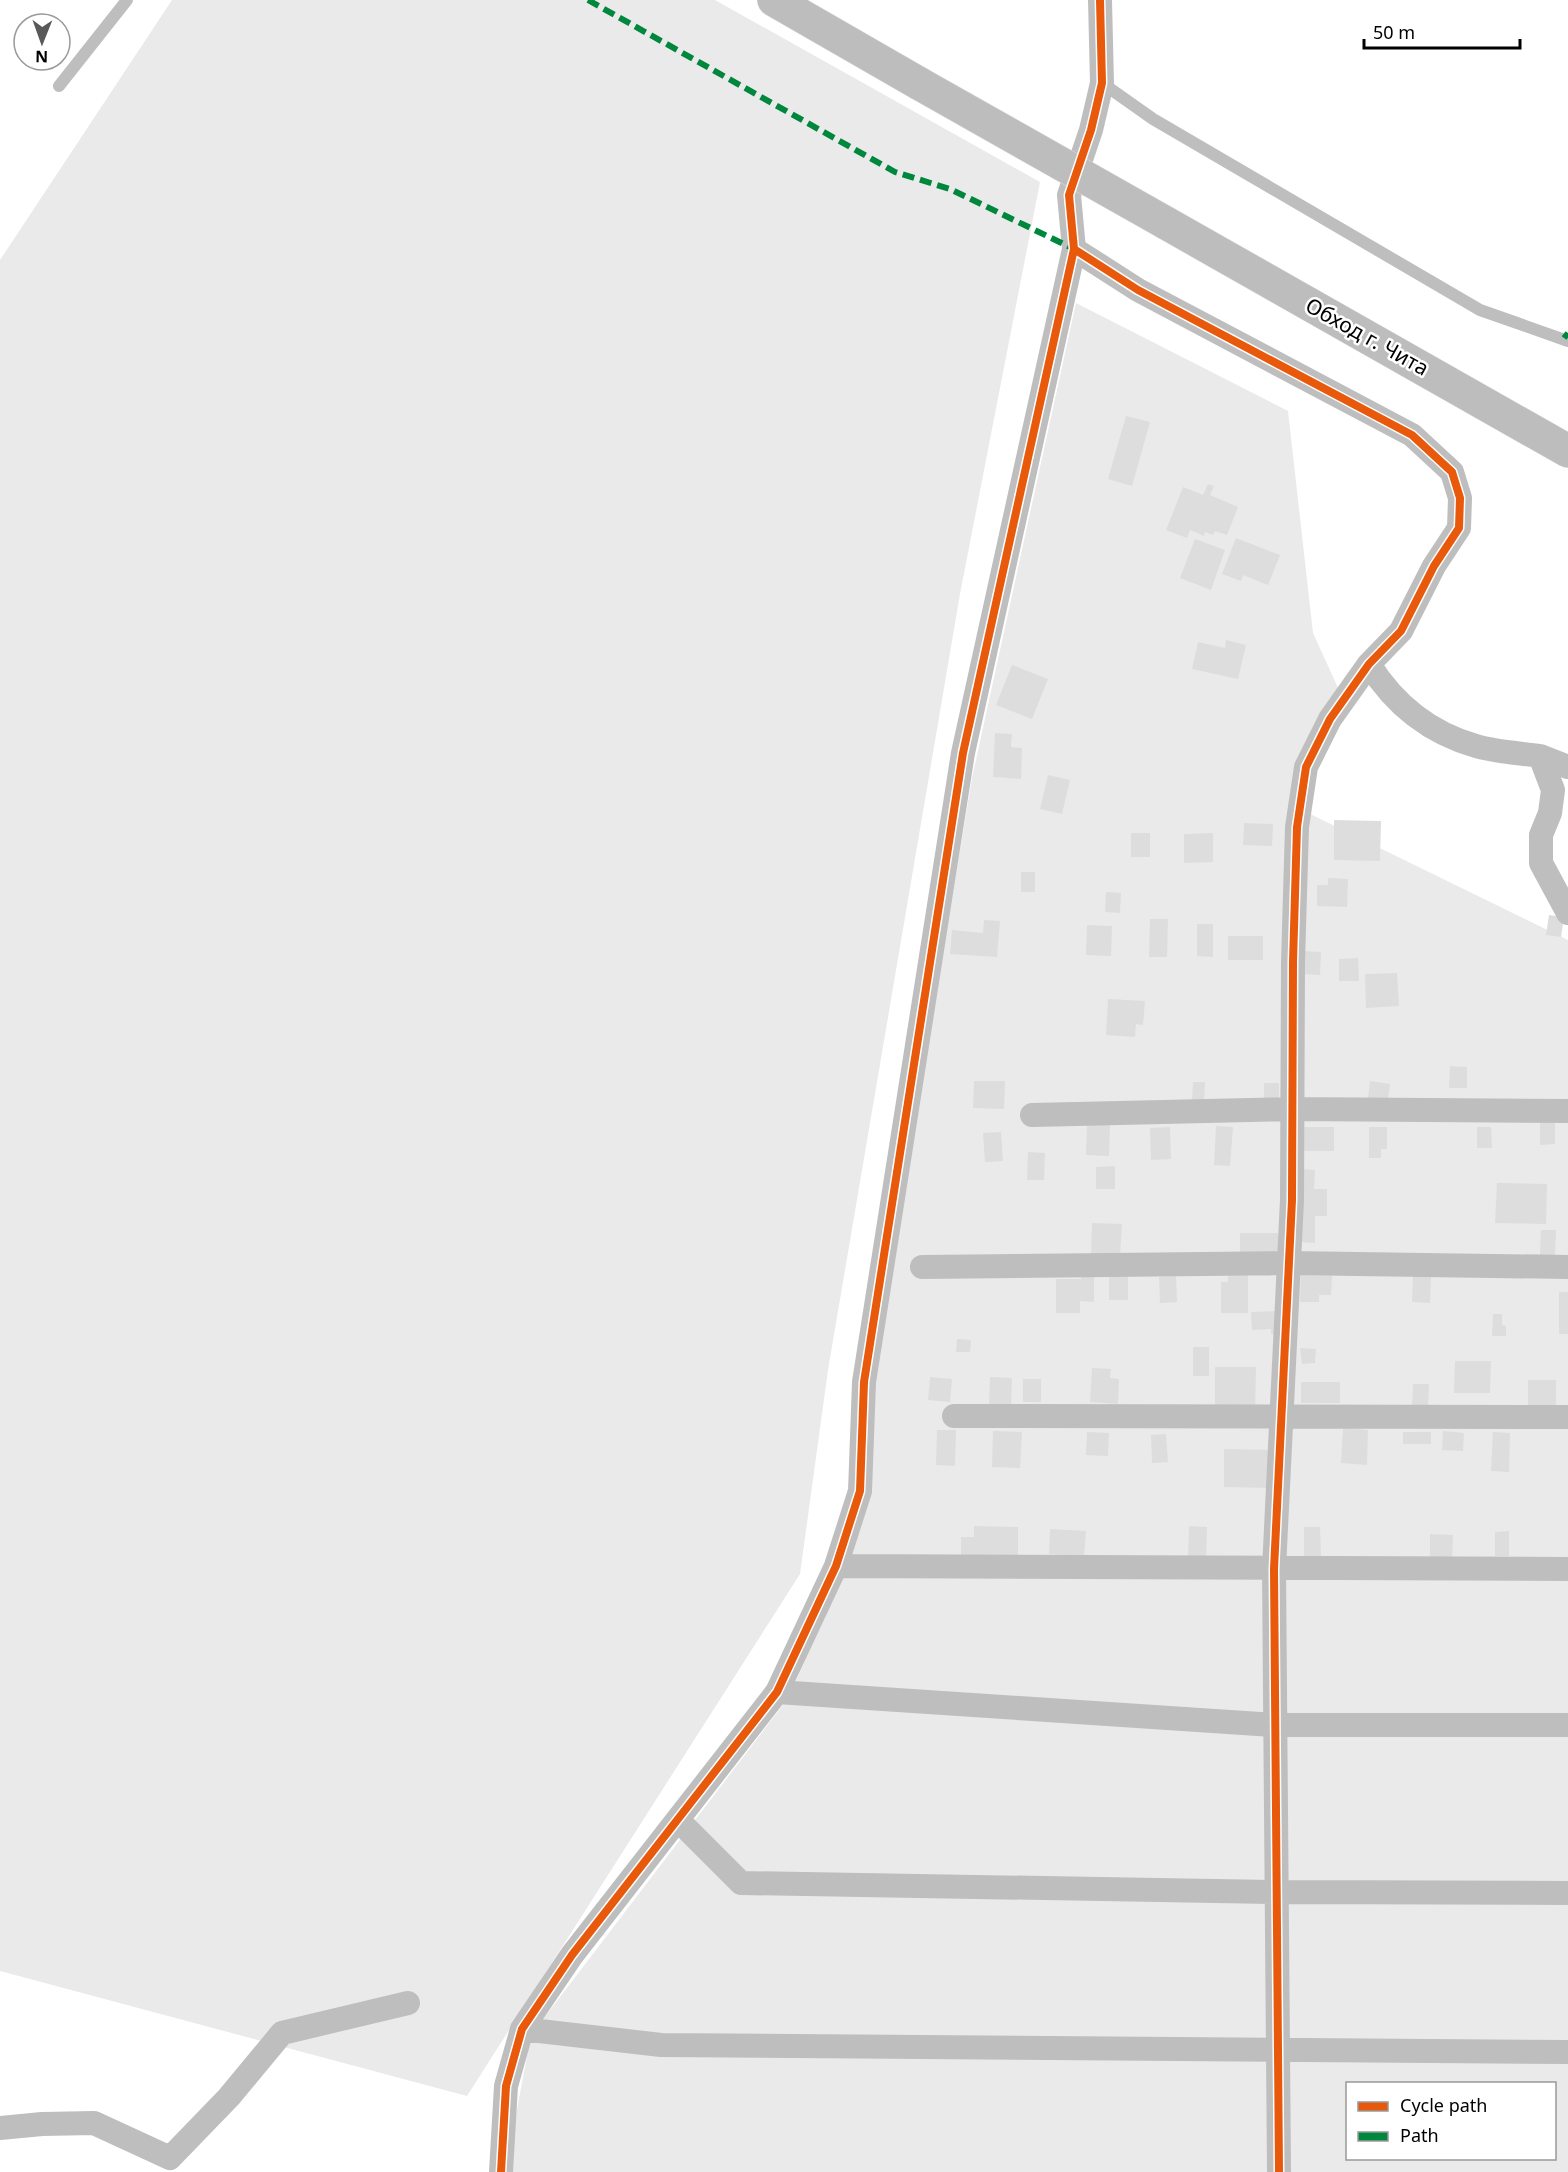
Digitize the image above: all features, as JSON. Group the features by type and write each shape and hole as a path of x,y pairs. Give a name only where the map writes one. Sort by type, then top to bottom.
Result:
{"highway":[{"name":"Обход г. Чита","path":"774,0 1568,451"}],"street":[{"path":"501,2172 506,2086 522,2029 572,1955 777,1692 836,1566 860,1491 864,1382 963,753 1074,249 1069,195 1091,130 1102,83 1100,0"},
{"path":"1074,249 1138,290 1412,435 1452,472 1460,498 1459,528 1434,566 1401,631 1369,664 1330,719 1306,767 1297,827 1289,1263 1279,1418 1274,1569 1279,2172"},
{"path":"1369,664 1398,704 1436,729 1477,747 1540,756 1568,767"},
{"path":"1540,756 1553,790 1550,813 1541,835 1541,863 1568,914"},
{"path":"1032,1115 1293,1109 1568,1111"},
{"path":"922,1267 1289,1263 1568,1267"},
{"path":"954,1416 1568,1417"},
{"path":"836,1566 1568,1569"},
{"path":"777,1692 1274,1725 1568,1725"},
{"path":"678,1820 741,1883 1277,1892 1568,1893"},
{"path":"0,2128 94,2123 172,2165 282,2033 408,2003"},
{"path":"522,2029 661,2045 1568,2052"}],"lane":[{"path":"59,86 127,0"},
{"path":"1102,83 1153,119 1480,310 1568,341"}],"shaded area":[{"path":"172,0 715,0 1040,182 960,594 828,1370 800,1574 467,2096 0,1971 0,260"},
{"path":"1076,303 1288,411 1313,633 1339,690 1302,810 1568,940 1568,2172 510,2172 511,2141 531,2035 789,1697 828,1608 871,1386 972,778"}],"building":[{"path":"1126,416 1150,422 1132,486 1108,479"},
{"path":"1208,484 1214,486 1210,495 1238,507 1227,535 1215,531 1213,535 1205,532 1204,536 1190,530 1187,538 1166,530 1183,487 1203,495"},
{"path":"1236,538 1280,555 1268,585 1243,575 1241,581 1222,574"},
{"path":"1195,539 1225,550 1211,590 1180,578"},
{"path":"1226,640 1246,645 1238,679 1192,669 1198,642 1225,648"},
{"path":"1012,665 1048,679 1032,719 996,705"},
{"path":"995,733 1012,734 1011,747 1022,748 1021,779 993,777"},
{"path":"1048,775 1070,780 1062,814 1040,809"},
{"path":"1334,820 1381,821 1380,861 1334,860"},
{"path":"1244,823 1273,824 1272,846 1243,845"},
{"path":"1131,833 1150,833 1150,857 1131,857"},
{"path":"1213,833 1213,862 1184,863 1184,834"},
{"path":"1021,872 1035,872 1035,892 1021,892"},
{"path":"1328,878 1348,879 1347,907 1317,906 1317,885 1328,885"},
{"path":"1106,892 1121,893 1120,913 1105,912"},
{"path":"1549,915 1564,917 1561,937 1546,935"},
{"path":"1150,919 1168,919 1167,957 1149,957"},
{"path":"984,920 1000,921 997,957 950,954 952,930 983,933"},
{"path":"1197,924 1213,924 1213,957 1197,956"},
{"path":"1087,925 1112,926 1111,956 1086,955"},
{"path":"1228,936 1263,936 1263,960 1228,960"},
{"path":"1304,951 1321,952 1320,975 1303,974"},
{"path":"1358,958 1359,981 1339,981 1339,959"},
{"path":"1397,973 1399,1006 1366,1008 1365,974"},
{"path":"1108,999 1145,1001 1143,1025 1136,1024 1135,1037 1106,1035"},
{"path":"1450,1066 1467,1067 1467,1088 1449,1088"},
{"path":"974,1081 1005,1081 1004,1109 973,1108"},
{"path":"1370,1081 1390,1084 1388,1101 1368,1099"},
{"path":"1193,1082 1205,1082 1204,1101 1192,1101"},
{"path":"1264,1083 1279,1083 1279,1103 1264,1103"},
{"path":"1540,1123 1555,1123 1555,1144 1540,1145"},
{"path":"1087,1125 1110,1125 1109,1156 1086,1155"},
{"path":"1216,1126 1233,1127 1230,1166 1214,1165"},
{"path":"1170,1127 1171,1159 1151,1160 1150,1128"},
{"path":"1303,1127 1334,1127 1334,1151 1304,1151"},
{"path":"1369,1127 1387,1127 1387,1149 1381,1149 1381,1158 1369,1158"},
{"path":"1477,1127 1491,1127 1492,1148 1477,1148"},
{"path":"1001,1132 1003,1161 985,1162 983,1133"},
{"path":"1028,1152 1045,1153 1044,1180 1027,1180"},
{"path":"1115,1166 1115,1189 1096,1189 1096,1167"},
{"path":"1303,1169 1315,1170 1314,1189 1327,1189 1327,1216 1315,1216 1315,1243 1300,1242"},
{"path":"1497,1183 1547,1184 1546,1224 1495,1223"},
{"path":"1092,1223 1122,1224 1120,1255 1091,1254"},
{"path":"1541,1230 1556,1230 1555,1255 1540,1255"},
{"path":"1240,1233 1278,1233 1278,1256 1240,1255"},
{"path":"1081,1273 1094,1274 1094,1302 1080,1301 1080,1313 1056,1313 1056,1279 1081,1279"},
{"path":"1228,1273 1248,1273 1248,1313 1221,1313 1221,1282 1228,1282"},
{"path":"1109,1274 1128,1275 1128,1300 1109,1300"},
{"path":"1301,1275 1332,1276 1331,1295 1319,1295 1319,1302 1300,1302"},
{"path":"1176,1276 1177,1302 1160,1303 1159,1277"},
{"path":"1413,1276 1431,1277 1430,1303 1412,1302"},
{"path":"1559,1292 1568,1292 1568,1334 1559,1334"},
{"path":"1279,1311 1280,1334 1271,1334 1271,1329 1252,1330 1251,1312"},
{"path":"1493,1314 1502,1314 1502,1325 1506,1326 1506,1336 1492,1336"},
{"path":"957,1339 971,1340 970,1352 956,1352"},
{"path":"1193,1347 1209,1347 1209,1376 1193,1376"},
{"path":"1300,1348 1316,1349 1315,1363 1302,1364"},
{"path":"1455,1361 1491,1361 1490,1393 1454,1393"},
{"path":"1215,1367 1256,1367 1255,1412 1215,1412"},
{"path":"1092,1368 1111,1369 1110,1378 1119,1379 1118,1404 1090,1402"},
{"path":"930,1377 952,1379 950,1402 928,1400"},
{"path":"990,1377 1012,1378 1011,1406 989,1405"},
{"path":"1023,1379 1041,1379 1041,1402 1023,1402"},
{"path":"1528,1380 1556,1380 1556,1405 1528,1405"},
{"path":"1301,1382 1340,1382 1340,1403 1301,1403"},
{"path":"1413,1384 1429,1384 1428,1406 1412,1406"},
{"path":"1343,1428 1368,1430 1367,1465 1341,1463"},
{"path":"937,1430 956,1430 955,1466 936,1465"},
{"path":"993,1431 1022,1432 1020,1468 992,1467"},
{"path":"1443,1431 1464,1433 1463,1451 1442,1450"},
{"path":"1087,1432 1109,1433 1108,1456 1086,1455"},
{"path":"1403,1432 1431,1432 1431,1444 1403,1444"},
{"path":"1493,1432 1510,1433 1509,1472 1491,1471"},
{"path":"1166,1434 1168,1462 1152,1463 1151,1435"},
{"path":"1224,1449 1272,1450 1272,1488 1224,1487"},
{"path":"974,1526 1018,1527 1018,1560 961,1558 961,1537 974,1537"},
{"path":"1189,1526 1207,1527 1206,1558 1188,1557"},
{"path":"1304,1527 1320,1527 1321,1556 1304,1556"},
{"path":"1050,1529 1086,1531 1084,1556 1049,1554"},
{"path":"1509,1531 1509,1556 1495,1556 1495,1532"},
{"path":"1430,1534 1453,1535 1452,1560 1430,1560"}],"marked path":[{"path":"588,0 895,172 950,189 1074,249"},
{"path":"1564,338 1568,333"}],"cycle path":[{"path":"501,2172 506,2086 522,2029 572,1955 777,1692 836,1566 860,1491 864,1382 963,753 1074,249 1069,195 1091,130 1102,83 1100,0"},
{"path":"1074,249 1138,290 1412,435 1452,472 1460,498 1459,528 1434,566 1401,631 1369,664 1330,719 1306,767 1297,827 1293,962 1292,1200 1274,1569 1279,2172"}]}
